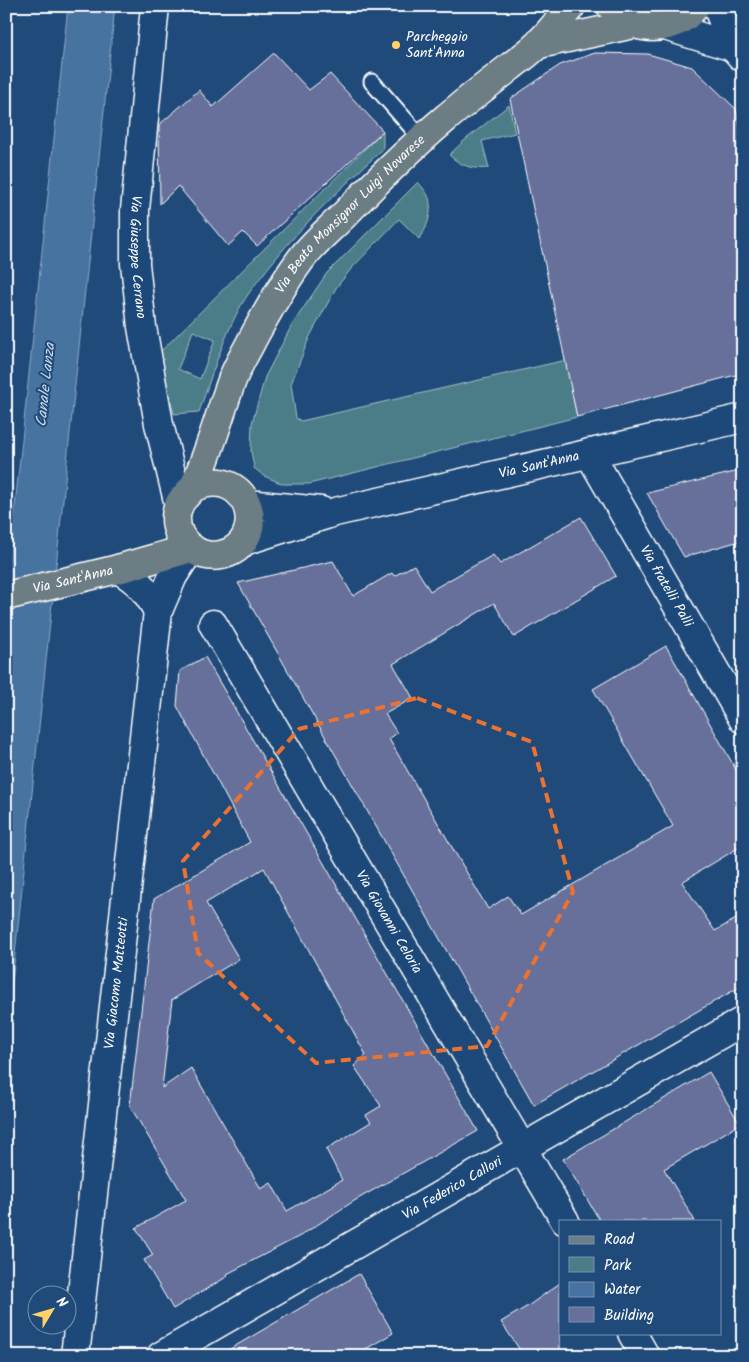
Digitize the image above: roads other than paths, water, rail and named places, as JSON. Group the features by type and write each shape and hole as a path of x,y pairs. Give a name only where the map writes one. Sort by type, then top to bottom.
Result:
{"main road":[{"name":"Via Beato Monsignor Luigi Novarese","path":"183,503 218,427 236,372 270,306 303,257 384,174 422,139 539,44 571,6"},
{"path":"611,6 621,16 634,24 650,27 665,26 680,20 695,6"},
{"name":"Via Beato Monsignor Luigi Novarese","path":"539,44 634,24"},
{"name":"Via Beato Monsignor Luigi Novarese","path":"218,427 239,495"},
{"path":"129,566 183,503 205,482 218,482 239,495 250,516 249,529 244,541 235,549 218,556 201,554 190,548 182,540 177,529 183,503"},
{"name":"Via Sant'Anna","path":"6,596 129,566 190,548"}],"street":[{"name":"Via Giuseppe Cerrano","path":"155,6 135,210 134,264 142,328 159,424 183,503"},
{"path":"717,6 738,53"},
{"path":"665,26 738,53"},
{"name":"Via Sant'Anna","path":"244,541 335,512 743,418"},
{"name":"Via fratelli Palli","path":"589,453 743,719"},
{"name":"Via Sant'Anna","path":"239,495 335,512"},
{"name":"Via Giacomo Matteotti","path":"75,1356 158,610 173,576 190,548"},
{"path":"129,566 131,576 145,589 158,610"},
{"name":"Via Giovanni Celoria","path":"213,624 564,1220"},
{"name":"Via Federico Callori","path":"161,1356 743,1021"},
{"path":"633,1334 645,1356"}],"lane":[{"path":"372,82 422,139"}],"water":[{"name":"Canale Lanza","path":"68,6 115,6 6,1040 6,591"}],"place":[{"name":"Parcheggio Sant'Anna","path":"396,45"}]}
